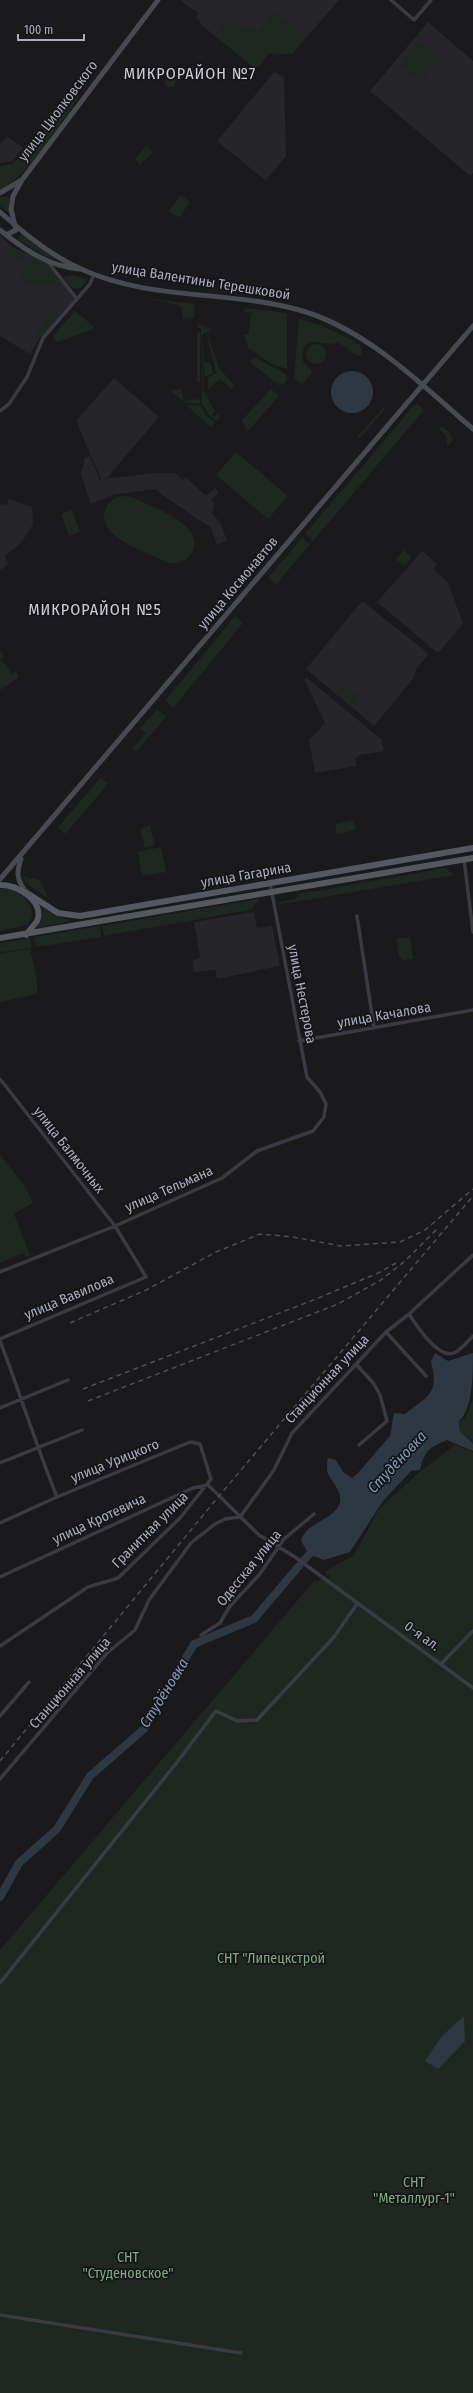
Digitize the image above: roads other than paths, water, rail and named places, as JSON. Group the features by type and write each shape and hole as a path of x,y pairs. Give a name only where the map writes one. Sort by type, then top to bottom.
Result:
{"main road":[{"name":"улица Циолковского","path":"22,180 158,0"},
{"path":"0,193 22,180"},
{"path":"6,235 14,233 16,226 11,209 13,196 22,180"},
{"name":"улица Валентины Терешковой","path":"0,212 16,226 80,269"},
{"name":"улица Валентины Терешковой","path":"0,230 27,251 58,265 80,269 145,287 262,302 309,313 361,338 422,386 473,429"},
{"name":"улица Космонавтов","path":"0,880 473,326"},
{"name":"улица Гагарина","path":"0,885 15,886 58,913 80,916 473,848"},
{"name":"улица Космонавтов","path":"22,856 17,872 18,882 26,893"},
{"name":"улица Гагарина","path":"0,938 26,935 473,858"},
{"path":"26,893 36,908 38,918 35,926 26,935"}],"street":[{"path":"391,0 414,20 431,0"},
{"path":"48,261 77,299"},
{"path":"0,411 9,404 26,377 43,338 84,291 94,274"},
{"path":"71,292 77,294 84,291"},
{"path":"464,859 473,932"},
{"name":"улица Нестерова","path":"270,883 307,1077 320,1092 326,1104"},
{"path":"357,916 374,1028"},
{"name":"улица Качалова","path":"299,1041 473,1010"},
{"name":"улица Балмочных","path":"0,1079 115,1226 146,1277"},
{"name":"улица Тельмана","path":"0,1272 115,1226 222,1178 257,1150 313,1131 324,1117 326,1104"},
{"name":"Станционная улица","path":"0,1779 107,1653 134,1630 150,1600 192,1543 215,1524 225,1519 240,1517 274,1470 292,1433 357,1365 386,1332 409,1314 473,1255"},
{"name":"улица Вавилова","path":"0,1340 146,1277"},
{"path":"409,1314 435,1347 447,1353 453,1354 473,1336"},
{"path":"386,1332 426,1376"},
{"path":"0,1340 22,1399 37,1447 57,1497"},
{"path":"357,1365 374,1384 387,1421 359,1445"},
{"path":"0,1408 68,1380"},
{"path":"0,1463 82,1430"},
{"name":"улица Урицкого","path":"0,1523 57,1497 190,1442 200,1444 206,1458 212,1479 208,1485"},
{"name":"0-я ал.","path":"208,1485 259,1535 413,1642 473,1688"},
{"name":"улица Кротевича","path":"0,1576 193,1488 208,1485"},
{"name":"Гранитная улица","path":"0,1646 88,1587 118,1578 180,1518 208,1485"},
{"name":"Одесская улица","path":"201,1635 220,1623 230,1606 259,1575 284,1539 314,1514"},
{"path":"0,1983 178,1761 212,1716 216,1712 237,1721 257,1720 334,1637 357,1604"},
{"path":"441,1664 473,1631"},
{"path":"0,1716 29,1682"},
{"path":"0,2315 241,2353"}],"water":[{"path":"352,371 367,377 373,392 367,407 352,413 337,407 331,392 337,377"},
{"path":"435,1353 448,1361 473,1353 470,1400 464,1415 459,1421 459,1430 473,1444 473,1451 447,1440 436,1445 426,1454 420,1470 411,1471 383,1501 350,1552 324,1560 309,1554 301,1541 304,1534 308,1529 332,1513 340,1502 340,1494 327,1472 328,1458 336,1460 343,1472 352,1478 357,1474 390,1436 394,1413 405,1414 430,1393 433,1388 434,1381 431,1362"},
{"path":"464,2016 465,2041 438,2069 425,2061 442,2036"}],"waterway":[{"name":"Студёновка","path":"304,1560 317,1546"},
{"name":"Студёновка","path":"0,1897 19,1863 57,1829 90,1776 144,1729 194,1644 254,1619 299,1566"}],"railway":[{"path":"70,1323 146,1290 216,1252 260,1234 293,1237 341,1246 400,1242 425,1230 473,1189"},
{"path":"0,1761 219,1496 473,1196"},
{"path":"88,1401 338,1304 381,1280 405,1261 439,1227"},
{"path":"83,1389 316,1299 378,1273 396,1263"}],"district":[{"name":"МИКРОРАЙОН №7","path":"190,73"},
{"name":"МИКРОРАЙОН №5","path":"95,609"}],"park label":[{"name":"СНТ \"Липецкстрой","path":"271,1958"},
{"name":"СНТ \"Металлург-1\"","path":"414,2190"},
{"name":"СНТ \"Студеновское\"","path":"128,2266"}]}
